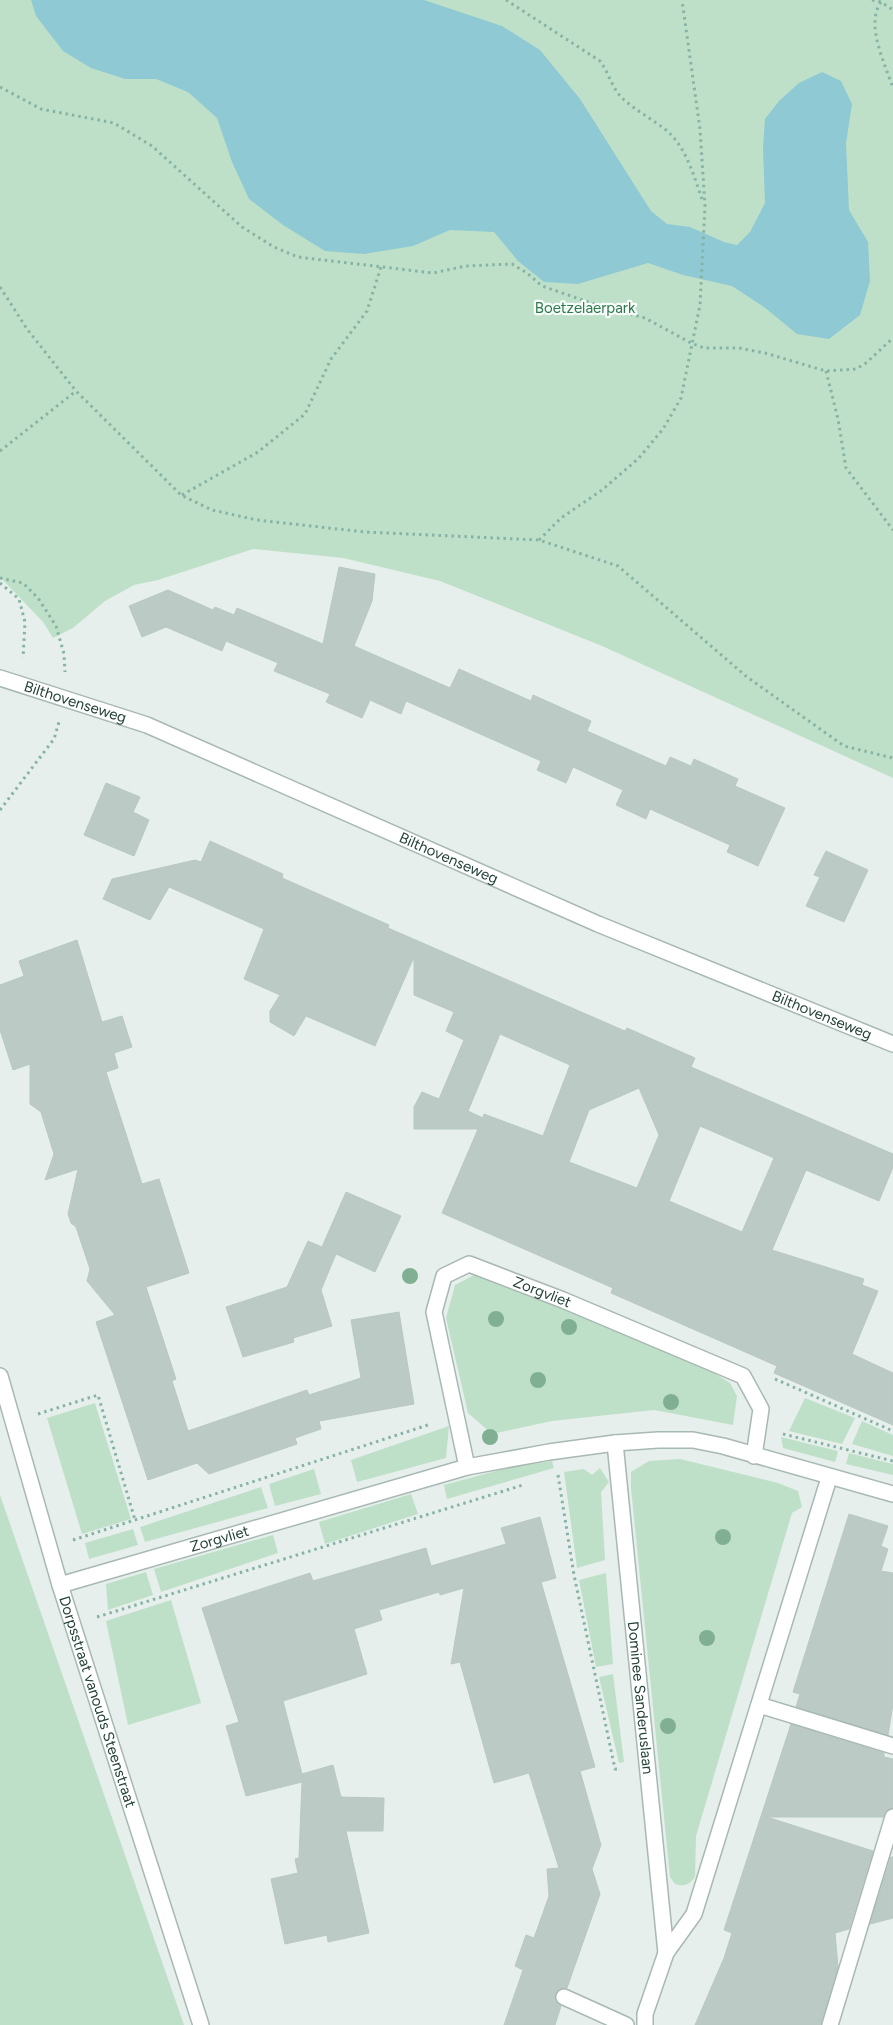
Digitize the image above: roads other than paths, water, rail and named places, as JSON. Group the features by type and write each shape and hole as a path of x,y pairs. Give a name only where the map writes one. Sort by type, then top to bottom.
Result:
{"street":[{"name":"Bilthovenseweg","path":"0,679 21,683 147,725 598,924 893,1044"},
{"name":"Zorgvliet","path":"467,1467 434,1312 444,1276 469,1264 563,1300 743,1376 761,1409 754,1456"},
{"name":"Dorpsstraat vanouds Steenstraat","path":"0,1376 72,1624 201,2025"},
{"name":"Zorgvliet","path":"60,1585 467,1467 566,1449 615,1443 693,1440 893,1494"},
{"name":"Dominee Sanderuslaan","path":"615,1443 666,1953"},
{"name":"Dominee Sanderuslaan","path":"645,2025 646,2014 666,1953 694,1914 829,1478"},
{"path":"758,1705 893,1746"},
{"path":"830,2025 893,1816"},
{"path":"564,1997 626,2025"}],"water":[{"path":"31,0 424,0 502,26 540,50 580,99 651,211 667,224 690,227 724,242 737,245 750,232 765,203 763,148 765,119 779,101 799,83 822,72 841,81 852,104 846,143 849,210 868,242 870,281 860,315 829,339 797,334 764,307 732,286 683,275 648,263 578,284 544,282 518,261 494,232 450,230 413,246 364,254 325,251 283,225 249,199 232,162 217,118 188,92 156,79 125,79 91,68 63,51 36,16"}],"park label":[{"name":"Boetzelaerpark","path":"585,308"}]}
